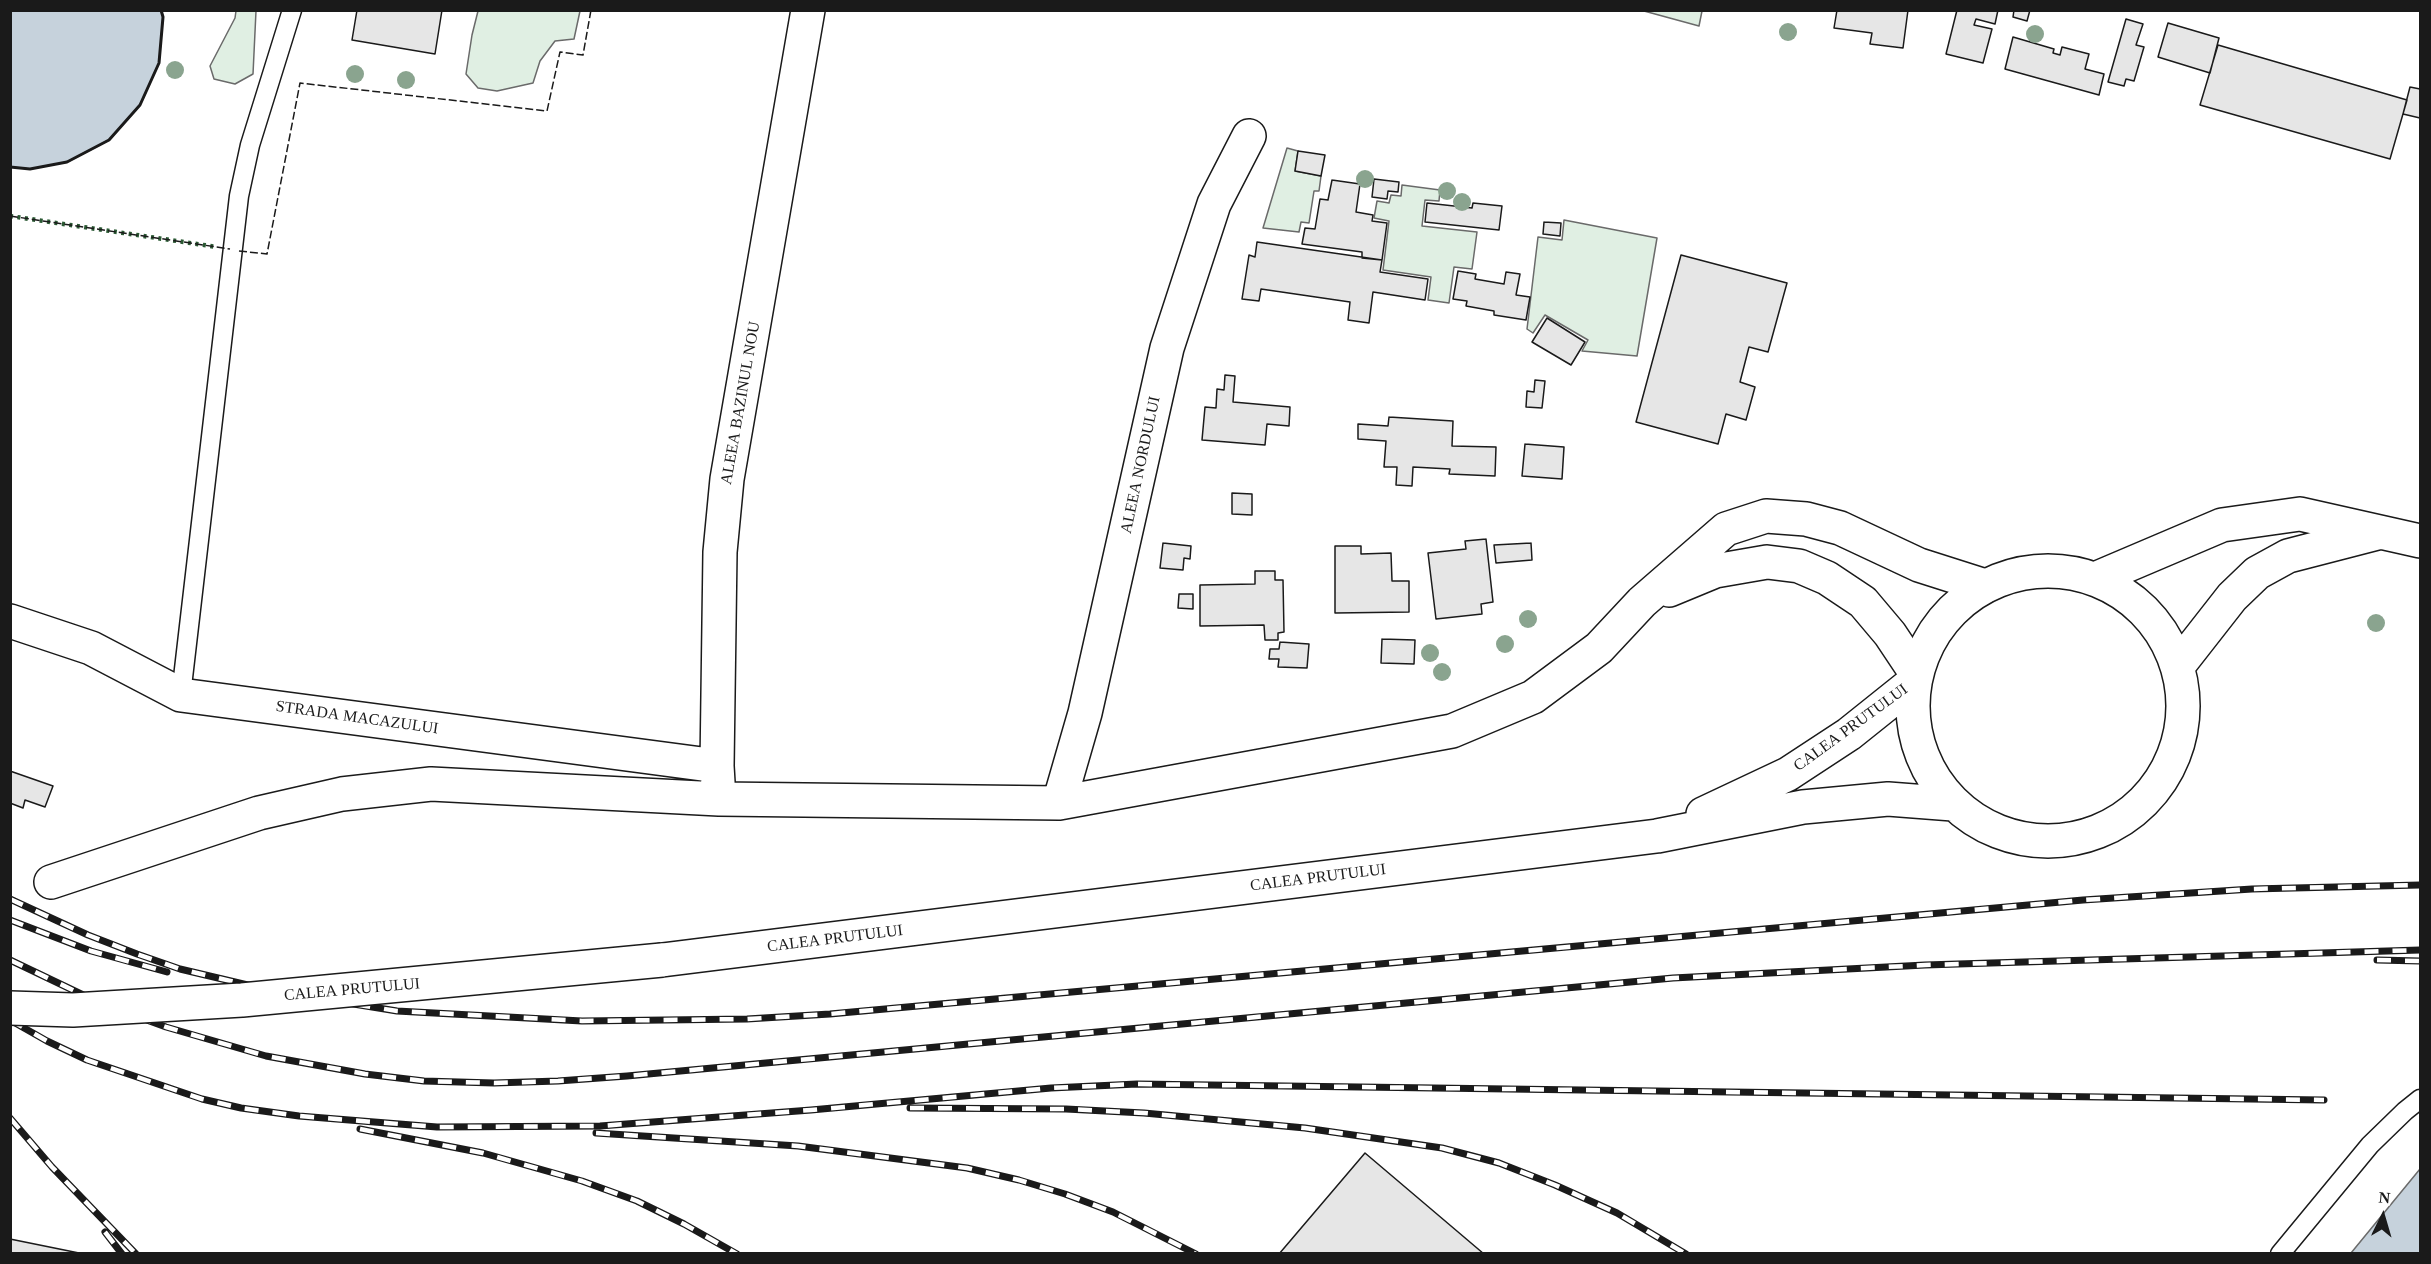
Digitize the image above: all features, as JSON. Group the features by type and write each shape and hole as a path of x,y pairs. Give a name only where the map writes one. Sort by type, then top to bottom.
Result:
{"main road":[{"name":"ALEEA BAZINUL NOU","path":"719,799 717,766 720,552 727,479 808,10"},
{"name":"ALEEA NORDULUI","path":"1059,803 1084,713 1167,348 1214,204 1249,136"},
{"path":"2095,579 2222,525 2300,514 2421,541"},
{"path":"51,882 259,813 342,794 430,784 719,799 1059,803 1452,730 1533,697 1599,648 1642,602 1726,529 1766,516 1806,519 1840,528 1919,565 1985,586"},
{"path":"2178,666 2232,597 2257,573 2288,556 2382,532"},
{"path":"1642,602 1715,571 1767,561 1799,566 1827,578 1863,602 1890,634 1915,677"},
{"path":"2039,572 2067,572 2095,579 2117,589 2138,604 2155,622 2169,644 2178,666 2183,690 2184,715 2180,738 2170,765 2156,789 2136,810 2112,826 2086,836 2067,840 2030,840 2002,834 1976,821 1953,804 1933,778 1918,748 1912,715 1915,677 1926,646 1941,622 1961,602 1985,586 2011,576 2039,572"},
{"name":"STRADA MACAZULUI","path":"10,621 91,648 181,694 717,766"},
{"name":"CALEA PRUTULUI","path":"1657,836 1788,774 1849,734 1915,677"},
{"name":"CALEA PRUTULUI","path":"10,1008 73,1010 242,1000 662,960 1657,836 1803,807 1888,799 1953,804"}],"lane":[{"path":"181,694 239,196 250,145 292,10"},
{"path":"2280,1254 2370,1146 2405,1111 2421,1099"}],"green space":[{"path":"478,10 580,11 574,39 555,41 540,61 533,83 497,91 478,88 466,74"},
{"path":"236,11 256,11 253,74 235,84 214,79 210,66 235,18"},
{"path":"1644,11 1702,11 1699,26"},
{"path":"1287,148 1298,151 1295,171 1321,176 1319,191 1314,191 1309,223 1301,222 1299,232 1263,228"},
{"path":"1402,185 1440,190 1439,201 1425,200 1422,226 1477,232 1472,269 1454,267 1449,303 1428,300 1431,277 1383,270 1389,221 1374,218 1377,201 1389,203 1391,195 1401,196"},
{"path":"1564,220 1657,238 1637,356 1582,351 1588,340 1545,315 1533,333 1527,329 1538,237 1562,240"}],"shaded area":[{"path":"10,11 161,11 163,17 159,63 140,105 109,140 67,162 30,169 11,167"},
{"path":"2420,1169 2420,1253 2351,1253"}],"building":[{"path":"357,10 442,10 435,54 352,40"},
{"path":"1837,10 1908,10 1903,48 1870,44 1872,33 1834,28"},
{"path":"1957,10 1998,10 1995,24 1976,19 1974,25 1992,29 1983,63 1946,54"},
{"path":"2014,10 2030,10 2027,21 2013,17"},
{"path":"2126,19 2143,24 2136,45 2144,47 2134,81 2126,79 2124,86 2108,82"},
{"path":"2168,23 2219,38 2210,73 2158,57"},
{"path":"2013,37 2054,49 2053,53 2060,55 2062,47 2089,54 2085,69 2104,74 2099,95 2005,69"},
{"path":"2218,45 2407,100 2390,159 2200,105"},
{"path":"2410,87 2420,89 2420,118 2403,114"},
{"path":"1298,151 1325,155 1321,176 1295,171"},
{"path":"1374,179 1399,182 1398,192 1388,191 1387,199 1372,197"},
{"path":"1332,180 1360,184 1356,212 1373,215 1372,221 1387,223 1382,260 1362,258 1362,252 1302,244 1305,228 1315,229 1320,199 1328,200"},
{"path":"1427,203 1472,208 1473,203 1502,206 1499,230 1425,222"},
{"path":"1544,222 1561,223 1560,236 1543,234"},
{"path":"1257,242 1382,260 1380,272 1428,279 1425,300 1373,292 1369,323 1348,320 1350,302 1261,289 1259,301 1242,299 1249,255 1255,257"},
{"path":"1681,255 1787,283 1768,352 1749,347 1740,382 1755,387 1746,420 1726,414 1718,444 1636,422"},
{"path":"1458,271 1476,274 1475,279 1504,284 1506,272 1520,274 1516,295 1530,297 1526,320 1494,315 1494,311 1466,306 1467,301 1453,299"},
{"path":"1547,318 1585,342 1571,365 1532,342"},
{"path":"1225,375 1235,376 1233,402 1290,407 1289,426 1267,424 1265,445 1202,440 1205,407 1216,408 1217,389 1224,390"},
{"path":"1535,380 1545,381 1542,408 1526,407 1527,391 1534,392"},
{"path":"1389,417 1453,421 1452,446 1496,447 1495,476 1449,474 1450,469 1413,467 1412,486 1396,485 1397,467 1384,467 1386,441 1358,439 1358,424 1388,426"},
{"path":"1525,444 1564,447 1562,479 1522,476"},
{"path":"1232,493 1252,494 1252,515 1232,514"},
{"path":"1486,539 1493,602 1481,604 1482,614 1436,619 1428,553 1466,549 1465,541"},
{"path":"1163,543 1191,546 1190,559 1184,558 1183,570 1160,568"},
{"path":"1531,543 1532,560 1496,563 1494,545"},
{"path":"1335,546 1361,546 1361,554 1391,553 1392,581 1409,581 1409,612 1335,613"},
{"path":"1255,571 1275,571 1275,580 1283,580 1284,632 1278,633 1278,640 1265,640 1264,625 1200,626 1200,585 1255,584"},
{"path":"1179,594 1193,594 1193,609 1178,608"},
{"path":"1382,639 1415,640 1414,664 1381,663"},
{"path":"1280,642 1309,644 1307,668 1278,667 1279,659 1269,659 1270,649 1279,649"},
{"path":"10,771 53,786 45,807 25,800 23,808 10,803"},
{"path":"1365,1153 1484,1254 1279,1254"},
{"path":"10,1239 79,1253 79,1254 10,1254"}],"railway":[{"path":"10,899 88,935 137,954 180,969 273,991 397,1011 582,1021 747,1019 830,1014 2083,900 2252,889 2420,885"},
{"path":"10,920 91,951 167,972"},
{"path":"10,960 100,1003 166,1027 266,1056 365,1074 424,1081 494,1083 627,1076 1673,978 1925,965 2420,950"},
{"path":"2377,960 2420,961"},
{"path":"10,1020 87,1060 202,1099 241,1108 299,1116 437,1127 600,1126 1051,1088 1137,1084 2324,1100"},
{"path":"910,1108 1066,1109 1144,1113 1305,1128 1442,1148 1499,1163 1555,1185 1617,1213 1686,1254"},
{"path":"10,1118 52,1167 136,1254"},
{"path":"360,1129 483,1153 582,1181 637,1201 737,1254"},
{"path":"596,1133 798,1146 967,1168 1019,1180 1113,1212 1196,1254"},
{"path":"105,1232 122,1254"}],"hedge":[{"path":"10,216 217,247"}],"fence":[{"path":"239,251 267,254 300,83 547,111 560,52 583,55 591,10"},
{"path":"10,216 230,249"}],"wall":[{"path":"10,167 30,169 67,162 109,140 140,105 159,63 163,17 161,10"}]}
